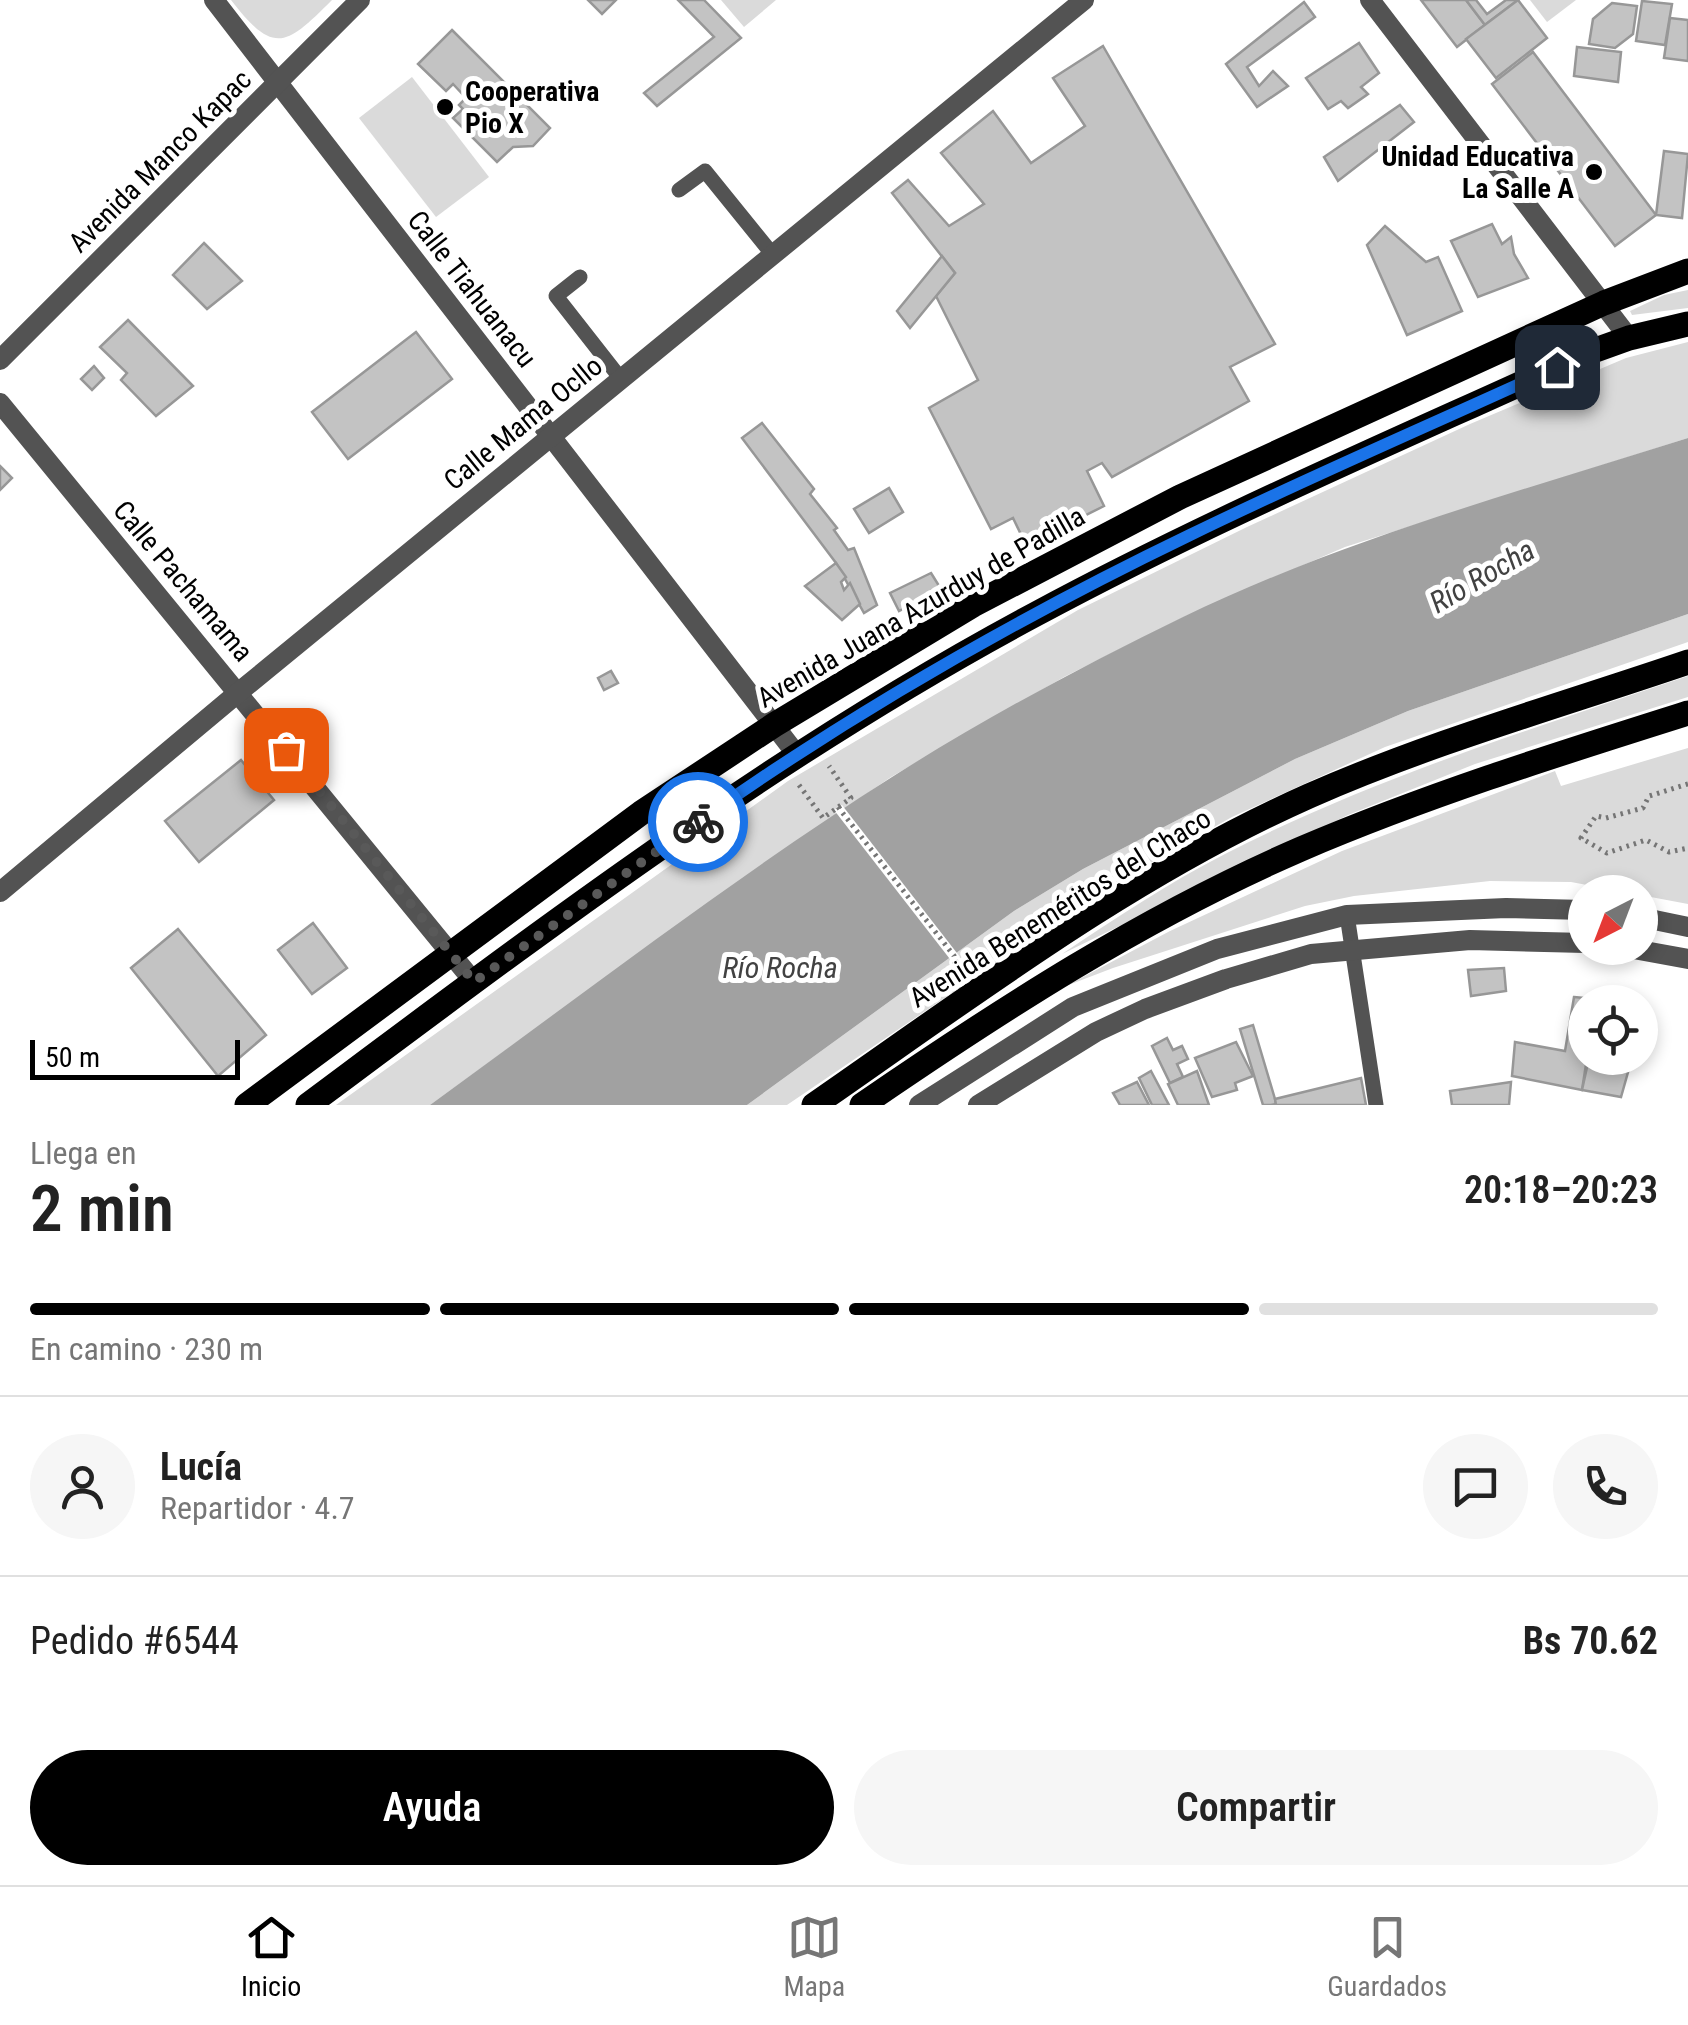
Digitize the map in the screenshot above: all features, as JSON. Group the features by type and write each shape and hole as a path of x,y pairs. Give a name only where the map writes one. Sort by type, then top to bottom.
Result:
{"main road":[{"name":"Avenida Juana Azurduy de Padilla","path":"247,1105 642,814 774,725 974,604 1180,497 1604,304 1688,272"},
{"path":"308,1105 474,982 795,766 1034,615 1190,535 1590,352 1688,324"},
{"name":"Avenida Beneméritos del Chaco","path":"814,1105 978,990 1203,849 1326,790 1461,738 1688,662"},
{"name":"Avenida Beneméritos del Chaco","path":"862,1105 1072,966 1300,850 1515,768 1688,714"}],"street":[{"name":"Calle Tiahuanacu","path":"214,0 774,725 795,766"},
{"name":"Avenida Manco Kapac","path":"0,360 360,0"},
{"name":"Calle Mama Ocllo","path":"0,892 1084,0"},
{"path":"1370,0 1629,338"},
{"name":"Calle Pachamama","path":"0,403 474,982"},
{"path":"919,1105 1072,1008 1218,949 1347,915 1506,908 1568,910"},
{"path":"1658,921 1688,927"},
{"path":"978,1105 1096,1032 1145,1008 1226,978 1312,954 1470,940 1568,943"},
{"path":"1658,953 1688,958"}],"lane":[{"path":"680,190 705,171 773,255"},
{"path":"580,277 556,296 622,378"},
{"path":"1347,915 1376,1105"}],"path":[{"path":"795,766 823,818 851,798 825,759"},
{"path":"1688,784 1649,796 1643,808 1606,818 1596,816 1581,838 1608,853 1646,840 1669,852 1688,848"},
{"path":"838,807 962,966 975,956"}],"shaded area":[{"path":"231,0 332,0 303,27 280,38 258,30"},
{"path":"721,0 776,0 744,27"},
{"path":"1530,0 1576,0 1547,22"},
{"path":"412,77 489,177 436,217 359,118"},
{"path":"1688,290 1688,308 1632,315 1630,311 1664,295"},
{"path":"1688,342 1688,438 1345,547 1186,616 1064,677 891,777 731,887 430,1105 336,1105 788,781 1078,610 1470,424 1626,358"},
{"path":"1688,614 1688,642 1385,747 1232,817 1111,885 787,1105 747,1105 1014,911 1083,869 1295,759 1408,711"},
{"path":"1688,676 1688,697 1475,764 1348,815 1062,954 1183,877 1281,827 1454,756"},
{"path":"1688,748 1688,904 1658,898 1658,875 1568,875 1568,882 1490,881 1354,896 1305,906 1066,986 1170,931 1342,851 1555,771 1561,786"}],"water":[{"name":"Río Rocha","path":"1688,438 1688,614 1408,711 1295,759 1083,869 1014,911 747,1105 430,1105 716,896 833,816 963,734 1072,673 1183,617 1306,564 1432,518"}],"pier":[{"path":"842,805 960,957 953,963 834,810"}],"building":[{"path":"588,0 616,0 602,14"},
{"path":"678,0 704,0 741,38 657,106 644,93 714,37"},
{"path":"1421,0 1466,0 1485,25 1457,47"},
{"path":"1466,0 1476,0 1487,14 1506,0 1518,0 1485,25"},
{"path":"1518,0 1547,38 1496,78 1466,39"},
{"path":"1642,1 1672,4 1665,45 1636,41"},
{"path":"1304,2 1315,17 1247,67 1259,86 1273,71 1288,86 1257,107 1226,64"},
{"path":"1612,3 1637,6 1633,34 1615,48 1589,44 1593,19"},
{"path":"1670,18 1688,20 1688,61 1664,58"},
{"path":"452,30 550,128 533,146 513,147 497,162 453,118 463,109 459,105 466,98 453,84 446,91 418,64"},
{"path":"1359,43 1379,73 1361,87 1368,94 1348,108 1341,101 1328,109 1306,78"},
{"path":"1103,46 1275,344 1230,367 1249,401 1112,477 1102,463 1087,471 1104,506 1026,545 1013,518 991,529 929,408 978,380 936,296 955,273 892,193 908,180 949,226 984,204 941,153 993,111 1031,163 1085,126 1053,78"},
{"path":"1577,47 1621,52 1618,82 1574,76"},
{"path":"1533,52 1656,215 1615,246 1492,84"},
{"path":"1400,105 1414,122 1338,181 1324,157"},
{"path":"1664,151 1688,154 1682,218 1656,215"},
{"path":"1492,224 1502,244 1511,237 1514,254 1528,278 1478,297 1451,241"},
{"path":"1385,226 1426,262 1438,257 1462,311 1407,335 1367,245"},
{"path":"204,243 242,281 207,309 173,275"},
{"path":"942,256 955,273 910,328 897,311"},
{"path":"128,320 193,386 156,416 121,380 127,373 100,347"},
{"path":"416,332 452,379 348,459 312,412"},
{"path":"94,366 104,378 92,390 81,379"},
{"path":"762,423 814,489 810,494 837,528 834,530 848,550 854,548 877,605 864,613 836,563 742,438"},
{"path":"0,466 12,478 0,490"},
{"path":"889,488 903,512 869,533 854,509"},
{"path":"836,563 846,577 841,582 844,590 850,583 860,604 842,620 805,586"},
{"path":"931,573 941,589 899,611 890,593"},
{"path":"611,671 618,683 604,690 598,678"},
{"path":"241,760 274,800 199,862 165,821"},
{"path":"313,923 347,968 312,994 278,950"},
{"path":"178,929 266,1035 218,1076 131,968"},
{"path":"1504,968 1506,991 1471,996 1468,970"},
{"path":"1253,1025 1276,1104 1263,1105 1240,1029"},
{"path":"1568,1033 1568,1075 1584,1075 1582,1090 1512,1076 1515,1042 1565,1051"},
{"path":"1167,1038 1173,1050 1182,1046 1188,1059 1177,1064 1183,1077 1170,1083 1152,1046"},
{"path":"1236,1042 1253,1076 1235,1083 1237,1090 1212,1097 1195,1058"},
{"path":"1151,1071 1169,1105 1152,1105 1139,1078"},
{"path":"1197,1071 1209,1105 1178,1105 1168,1084"},
{"path":"1585,1075 1627,1075 1621,1097 1582,1090"},
{"path":"1361,1078 1366,1105 1276,1105 1275,1099"},
{"path":"1137,1082 1149,1105 1120,1105 1113,1093"},
{"path":"1511,1082 1509,1105 1452,1105 1450,1091"}],"way so far":[{"path":"286,750 474,982 698,822"}],"place":[{"name":"Cooperativa Pio X","path":"445,107"},
{"name":"Unidad Educativa La Salle A","path":"1594,172"}],"route":[{"path":"698,822 814,744 1034,615 1190,535 1557,367"}]}
